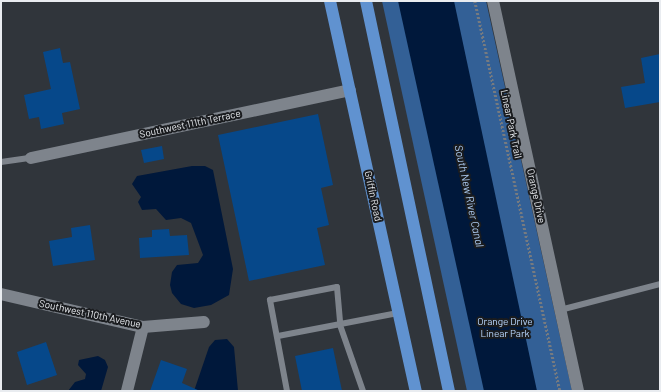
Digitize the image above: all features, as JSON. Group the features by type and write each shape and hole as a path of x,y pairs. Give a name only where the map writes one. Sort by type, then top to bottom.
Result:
{"main road":[{"name":"Griffin Road","path":"330,1 416,391"},
{"path":"366,1 449,391"}],"street":[{"name":"Orange Drive","path":"493,1 578,391"},
{"name":"Southwest 111th Terrace","path":"31,158 350,90"},
{"name":"Southwest 110th Avenue","path":"1,294 143,327 204,322"},
{"path":"127,391 143,327"}],"lane":[{"path":"1,162 31,158"},
{"path":"560,310 660,284"},
{"path":"287,391 278,336 270,300 337,287 340,325 363,391"},
{"path":"278,336 398,313"}],"path":[{"name":"Linear Park Trail","path":"475,1 560,391"}],"green space":[{"name":"Orange Drive Linear Park","path":"382,1 486,1 572,391 467,391"}],"water":[{"name":"South New River Canal","path":"398,1 454,1 537,391 484,391"},
{"path":"192,166 205,166 213,170 233,269 229,295 211,305 194,308 181,304 172,293 170,285 172,272 177,265 198,263 203,255 191,223 181,218 166,220 156,209 142,210 138,202 141,197 132,184 137,176"},
{"path":"227,339 234,347 238,391 194,391 209,347 215,340"},
{"path":"98,356 105,360 108,367 101,391 68,391 75,382 85,379 86,374 78,365 79,360"}],"building":[{"path":"60,48 63,63 70,62 80,109 62,113 64,124 41,129 39,117 29,119 24,95 51,89 43,52"},
{"path":"660,54 660,102 625,108 621,87 645,83 641,58"},
{"path":"318,114 333,185 321,188 329,225 317,228 325,265 249,281 218,135"},
{"path":"162,146 164,159 144,163 141,150"},
{"path":"90,225 95,260 53,266 49,241 72,237 71,228"},
{"path":"169,229 170,236 187,235 189,255 140,258 139,238 152,237 152,230"},
{"path":"46,342 57,375 27,385 17,352"},
{"path":"333,348 342,391 302,391 295,356"},
{"path":"161,360 187,369 182,383 200,391 150,391"}]}
